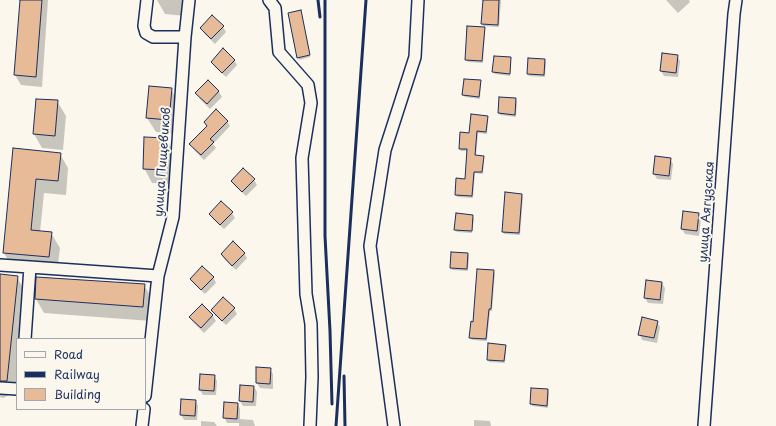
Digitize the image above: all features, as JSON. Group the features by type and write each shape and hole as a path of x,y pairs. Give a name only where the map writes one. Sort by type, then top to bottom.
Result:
{"street":[{"path":"147,0 144,26 146,33 153,37 185,36"},
{"name":"улица Пищевиков","path":"146,387 158,276 173,217 185,36 189,0"},
{"path":"269,0 275,8 279,52 308,85 311,103 302,158 306,294 311,324 312,376 310,426"},
{"path":"394,426 370,246 385,150 415,57 418,0"},
{"name":"улица Аягузская","path":"704,426 736,0"},
{"path":"0,264 158,276"},
{"path":"25,338 30,267"},
{"path":"0,388 16,389"},
{"path":"142,426 144,410"}],"building":[{"path":"20,0 42,0 36,77 14,75"},
{"path":"483,0 499,0 498,25 481,24"},
{"path":"301,10 310,55 297,58 288,13"},
{"path":"212,15 224,26 211,39 200,28"},
{"path":"467,26 485,27 482,61 465,60"},
{"path":"223,48 235,60 222,73 211,62"},
{"path":"662,53 678,55 676,73 660,71"},
{"path":"494,56 511,57 510,74 492,72"},
{"path":"528,58 545,59 544,75 527,74"},
{"path":"464,79 481,80 479,97 462,95"},
{"path":"208,80 219,91 207,104 195,93"},
{"path":"149,86 172,88 169,120 146,118"},
{"path":"499,97 516,98 515,115 498,113"},
{"path":"36,99 58,100 55,136 33,134"},
{"path":"216,109 228,121 210,139 214,142 201,155 189,144 207,126 204,122"},
{"path":"471,114 488,116 486,132 477,131 475,155 484,156 482,172 474,172 472,196 455,195 456,178 465,179 467,149 459,149 460,132 469,133"},
{"path":"144,137 167,138 165,170 143,169"},
{"path":"13,148 61,153 58,181 36,179 31,230 52,232 49,257 3,253"},
{"path":"655,156 671,158 669,176 653,174"},
{"path":"243,168 255,179 242,192 231,181"},
{"path":"505,192 522,194 519,233 502,232"},
{"path":"221,201 233,212 220,225 209,214"},
{"path":"683,211 699,213 697,231 681,229"},
{"path":"456,213 473,215 472,231 454,230"},
{"path":"233,241 245,253 232,266 221,254"},
{"path":"451,252 468,253 467,269 450,268"},
{"path":"202,266 214,277 201,290 190,279"},
{"path":"477,269 494,270 491,309 489,309 486,339 469,338 471,321 473,322"},
{"path":"0,274 18,276 7,381 0,381"},
{"path":"36,277 145,284 143,307 35,299"},
{"path":"646,280 662,282 660,300 644,298"},
{"path":"223,297 235,308 222,321 211,310"},
{"path":"202,304 213,315 201,328 189,317"},
{"path":"642,317 658,321 654,338 638,335"},
{"path":"488,343 506,345 504,361 487,360"},
{"path":"256,367 271,368 270,384 256,383"},
{"path":"200,374 215,375 214,391 199,390"},
{"path":"240,385 254,386 253,402 239,401"},
{"path":"531,388 548,389 547,406 530,404"},
{"path":"181,399 196,400 195,416 180,415"},
{"path":"224,402 238,403 237,419 223,418"}],"railway":[{"path":"318,0 320,17"},
{"path":"325,0 325,236 332,404"},
{"path":"336,426 366,0"},
{"path":"344,376 345,426"}]}
